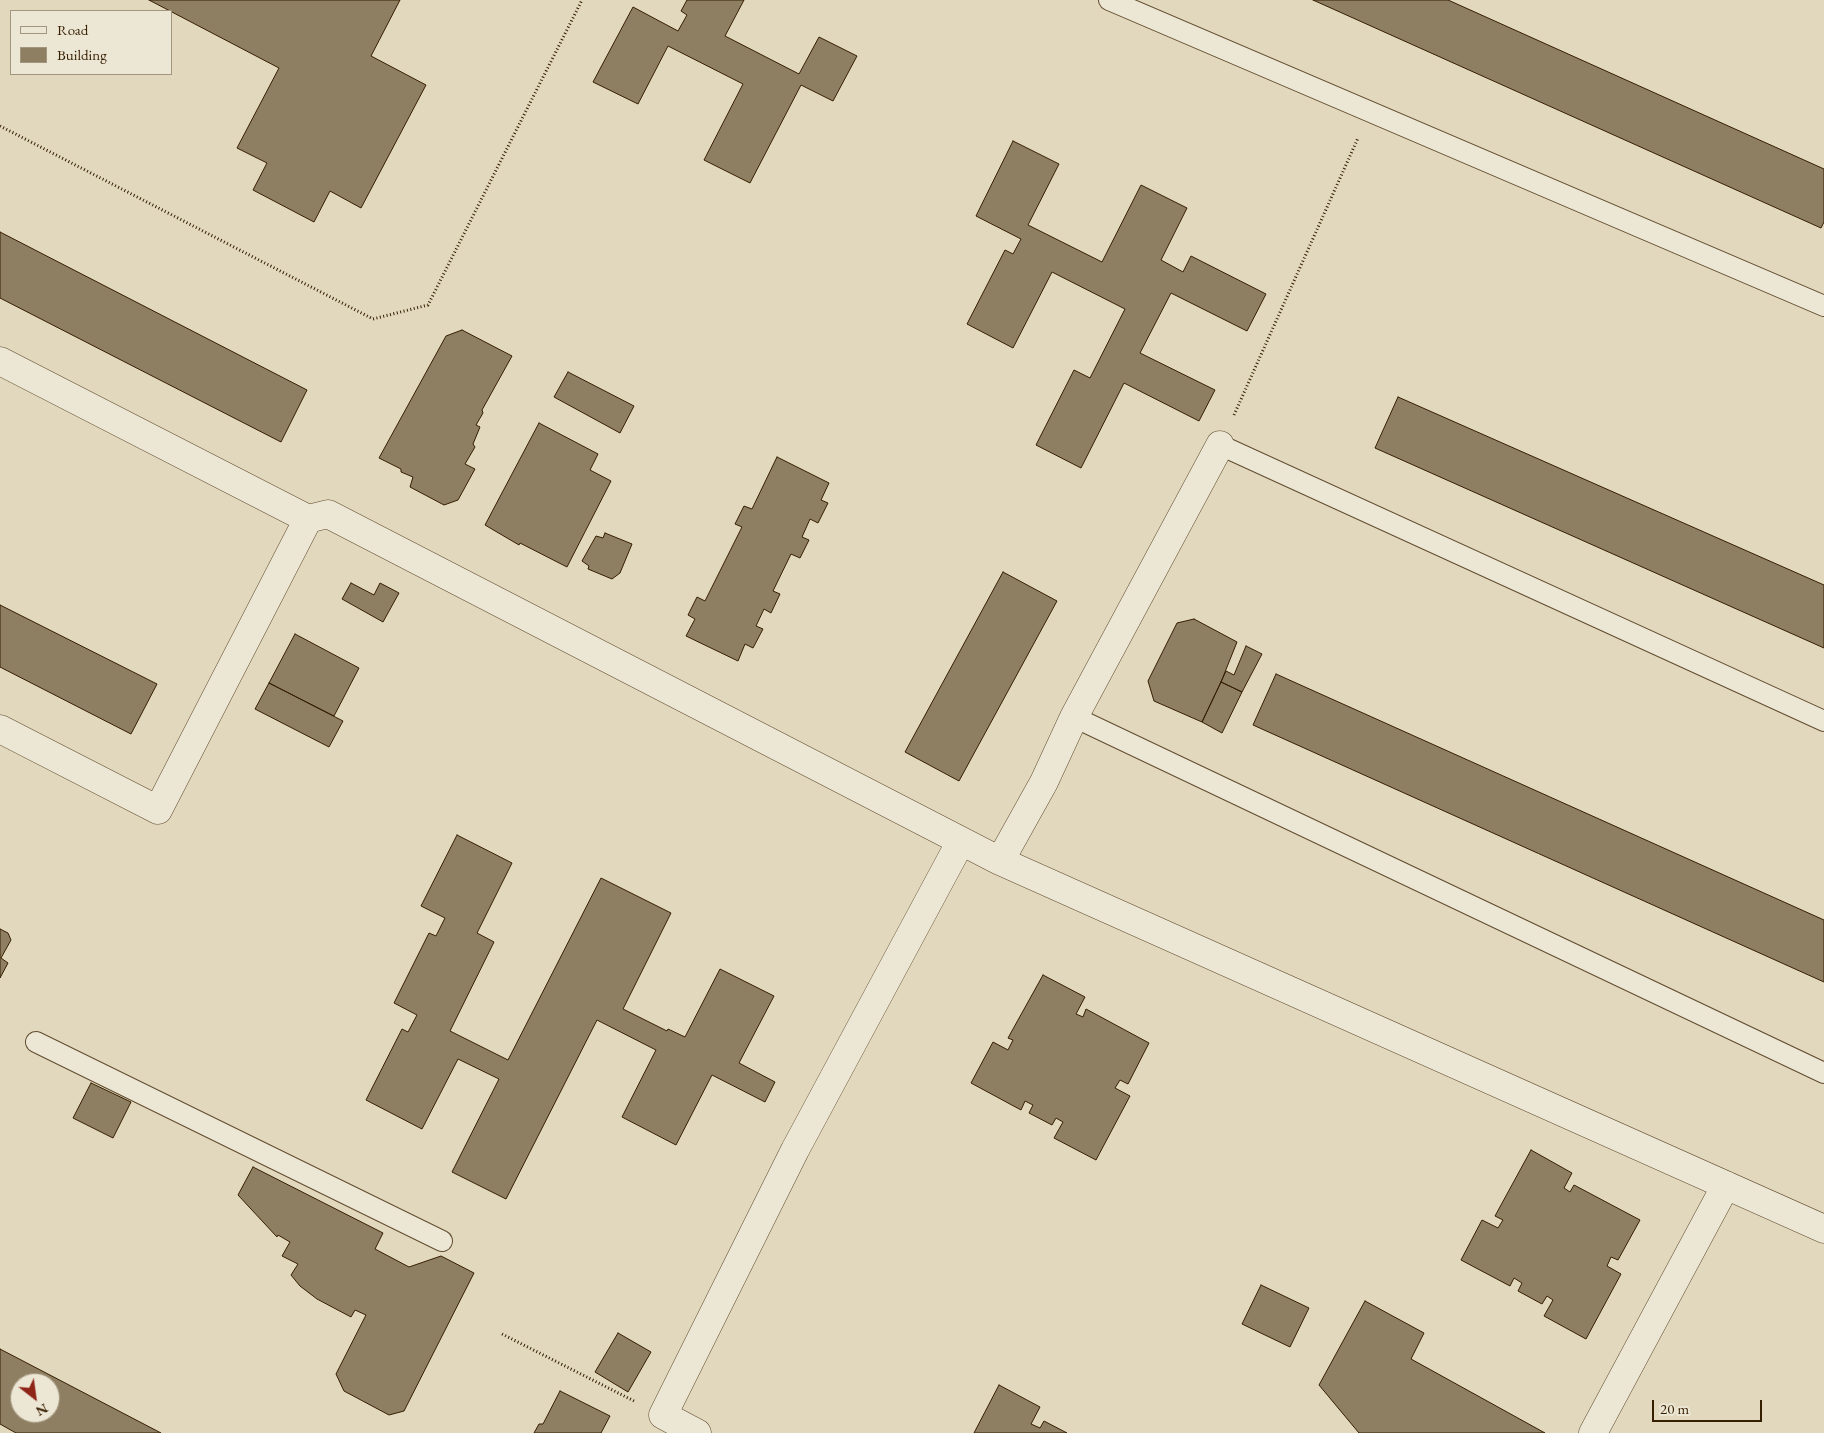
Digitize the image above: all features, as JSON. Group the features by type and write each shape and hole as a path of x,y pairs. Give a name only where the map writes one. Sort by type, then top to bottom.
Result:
{"street":[{"path":"0,361 308,519 328,514 1000,861 1824,1229"},
{"path":"1000,861 1044,782 1074,717 1220,446"},
{"path":"0,729 158,810 308,519"},
{"path":"697,1433 663,1416 795,1150 961,841"},
{"path":"1593,1433 1726,1185"}],"lane":[{"path":"1109,0 1824,306"},
{"path":"1220,446 1824,721"},
{"path":"1074,717 1824,1073"},
{"path":"36,1042 442,1241"}],"path":[{"path":"0,126 373,319 428,304 582,0"},
{"path":"1220,446 1369,112"},
{"path":"502,1334 663,1416"}],"building":[{"path":"149,0 400,0 371,56 426,85 361,208 330,191 314,222 253,190 267,163 237,148 279,68 172,12 172,10 168,10"},
{"path":"687,0 744,0 725,36 799,74 819,37 857,56 833,101 801,85 750,183 704,160 743,84 668,46 638,104 593,82 633,7 678,31 687,15 681,11"},
{"path":"1313,0 1448,0 1824,169 1824,222 1821,228"},
{"path":"1013,141 1059,164 1028,225 1102,262 1141,185 1187,208 1161,260 1183,272 1191,256 1266,294 1247,331 1171,293 1140,353 1215,390 1199,421 1124,383 1081,468 1036,445 1074,370 1090,378 1125,309 1052,272 1013,348 967,324 1005,250 1013,254 1021,239 976,216"},
{"path":"0,232 307,390 281,442 0,298"},
{"path":"462,330 512,356 482,410 483,413 476,425 480,427 473,444 475,447 465,464 475,469 458,500 444,505 410,487 413,477 379,458 446,336"},
{"path":"568,372 634,406 620,433 554,397"},
{"path":"1398,397 1824,585 1824,648 1375,448"},
{"path":"539,423 598,454 590,470 611,481 567,567 520,543 519,545 485,525"},
{"path":"777,457 829,483 821,500 828,503 818,523 810,519 802,537 809,540 800,558 791,554 773,591 780,594 771,613 764,609 756,626 763,629 753,648 745,644 738,661 686,636 695,619 688,615 697,597 705,601 742,527 735,524 744,506 752,509"},
{"path":"605,533 632,544 620,573 612,579 588,569 589,566 582,561 596,536 603,538"},
{"path":"1003,572 1057,601 959,781 905,752"},
{"path":"351,583 374,595 380,583 399,593 383,622 342,599"},
{"path":"0,605 157,684 131,734 0,667"},
{"path":"1194,619 1237,642 1202,722 1154,701 1148,681 1177,623"},
{"path":"295,634 359,668 334,716 269,683"},
{"path":"1246,646 1262,654 1242,692 1221,682 1226,671 1234,675"},
{"path":"1276,674 1824,920 1824,982 1253,725"},
{"path":"1221,682 1242,692 1222,733 1202,722"},
{"path":"269,683 343,721 329,747 255,709"},
{"path":"457,835 512,863 477,933 494,942 450,1031 508,1060 601,878 671,913 623,1009 667,1031 668,1029 685,1037 720,969 774,996 739,1063 775,1082 765,1102 712,1075 676,1145 622,1117 656,1050 597,1020 506,1199 452,1172 499,1079 458,1059 422,1129 366,1100 402,1029 408,1032 417,1015 394,1003 429,933 436,936 445,918 421,906"},
{"path":"0,929 8,933 11,940 1,958 8,963 0,978"},
{"path":"1043,975 1085,997 1076,1014 1083,1017 1086,1009 1149,1043 1128,1084 1120,1080 1115,1088 1130,1096 1096,1160 1054,1138 1063,1122 1056,1118 1052,1125 1029,1113 1033,1105 1025,1101 1021,1110 971,1083 993,1042 1008,1050 1013,1040 1008,1038"},
{"path":"91,1083 131,1102 113,1138 73,1118"},
{"path":"1531,1150 1572,1173 1564,1188 1570,1192 1574,1185 1640,1220 1618,1260 1611,1257 1607,1266 1621,1274 1586,1339 1544,1316 1553,1300 1547,1296 1542,1304 1518,1291 1522,1283 1514,1278 1510,1286 1461,1260 1482,1220 1498,1228 1503,1220 1495,1216"},
{"path":"253,1167 383,1233 375,1249 409,1267 441,1256 474,1273 404,1411 389,1415 344,1391 336,1374 366,1315 355,1310 351,1317 317,1299 300,1286 291,1275 298,1264 282,1256 290,1242 278,1235 277,1237 238,1195"},
{"path":"1261,1285 1309,1308 1290,1347 1242,1324"},
{"path":"1365,1301 1424,1333 1411,1359 1545,1433 1359,1433 1319,1385"},
{"path":"618,1333 651,1352 628,1392 595,1372"},
{"path":"0,1349 46,1373 10,1373 10,1423 60,1423 60,1380 161,1433 16,1433 0,1424"},
{"path":"999,1385 1040,1407 1031,1424 1040,1428 1044,1421 1067,1433 974,1433"},
{"path":"560,1391 610,1416 601,1433 534,1433 539,1424 543,1424"}]}
